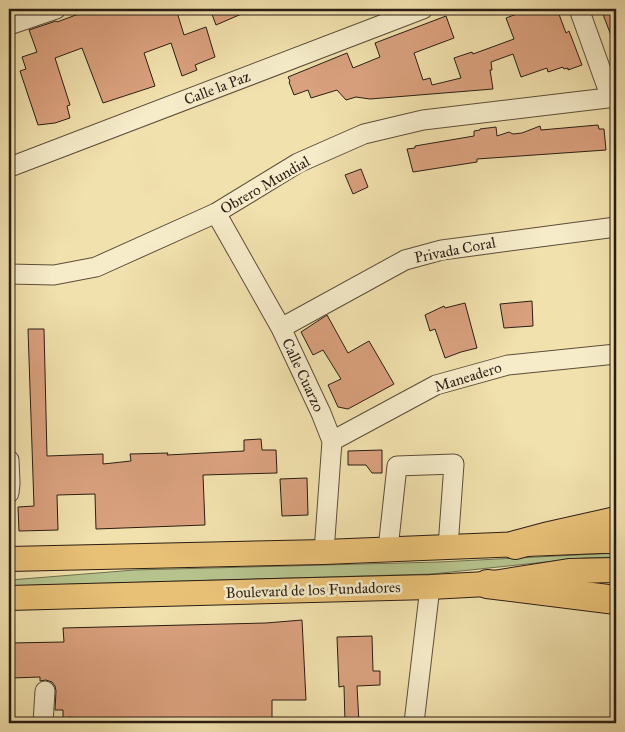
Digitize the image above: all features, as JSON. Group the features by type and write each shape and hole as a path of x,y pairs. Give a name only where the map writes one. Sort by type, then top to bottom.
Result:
{"highway":[{"path":"515,545 545,536 616,521"},
{"path":"488,584 616,600"}],"main road":[{"path":"9,559 324,552 616,541"},
{"name":"Boulevard de los Fundadores","path":"9,598 430,587 488,584 569,571 616,570"}],"street":[{"path":"9,25 56,9"},
{"name":"Calle la Paz","path":"9,168 423,9"},
{"path":"579,9 614,97"},
{"name":"Obrero Mundial","path":"9,274 54,275 96,267 216,213 298,163 364,134 423,120 614,97"},
{"name":"Calle Cuarzo","path":"216,213 280,328 321,413 332,441 324,552"},
{"name":"Privada Coral","path":"280,328 406,260 450,248 616,227"},
{"name":"Maneadero","path":"332,441 436,385 508,365 616,354"},
{"path":"9,460 9,493"},
{"path":"388,550 397,466 454,464 448,547"},
{"path":"414,723 430,587"},
{"path":"43,723 45,691"}],"green space":[{"path":"616,553 616,557 584,558 432,574 10,586 10,580 135,570 439,562"}],"building":[{"path":"92,9 176,9 184,35 206,27 215,57 195,65 197,70 182,76 171,43 144,53 155,86 103,103 82,48 55,58 70,105 67,106 70,118 55,123 38,125 20,71 26,69 22,57 37,52 29,30"},
{"path":"210,9 253,9 216,25"},
{"path":"530,9 557,9 566,33 569,31 582,65 568,70 568,68 564,69 563,67 548,72 547,68 521,77 513,54 491,62 492,70 490,70 493,89 370,99 356,97 346,100 337,90 311,98 308,90 294,95 289,82 288,77 347,53 353,68 380,57 375,43 446,16 454,38 414,53 423,80 430,78 432,85 461,78 454,58 472,52 473,54 514,39 506,18"},
{"path":"601,9 616,9 616,46 615,46"},
{"path":"598,125 599,129 604,129 606,150 477,159 477,162 413,172 407,149 474,136 474,131 480,129 496,127 497,136 509,132 513,134 522,133 540,126 541,130"},
{"path":"361,169 368,187 353,194 345,175"},
{"path":"532,301 533,326 504,328 500,304"},
{"path":"465,303 477,348 445,358 435,329 430,331 425,315 444,306 445,308"},
{"path":"327,315 348,353 369,341 394,384 348,409 338,407 328,385 341,379 323,350 313,355 301,332"},
{"path":"28,329 44,329 47,456 103,454 103,464 131,461 130,454 168,453 167,455 244,451 244,440 261,439 262,450 276,450 277,473 203,475 205,525 96,529 95,494 57,495 58,530 19,531 18,507 34,506"},
{"path":"382,450 382,473 372,473 366,465 348,465 348,451"},
{"path":"307,478 308,515 282,516 280,479"},
{"path":"302,620 306,700 272,700 272,723 72,723 71,717 63,718 63,710 55,710 56,691 52,682 40,681 40,677 11,678 10,643 64,642 63,628 266,623"},
{"path":"372,636 373,671 380,671 380,685 357,686 359,723 345,723 344,686 339,687 337,637"}]}
